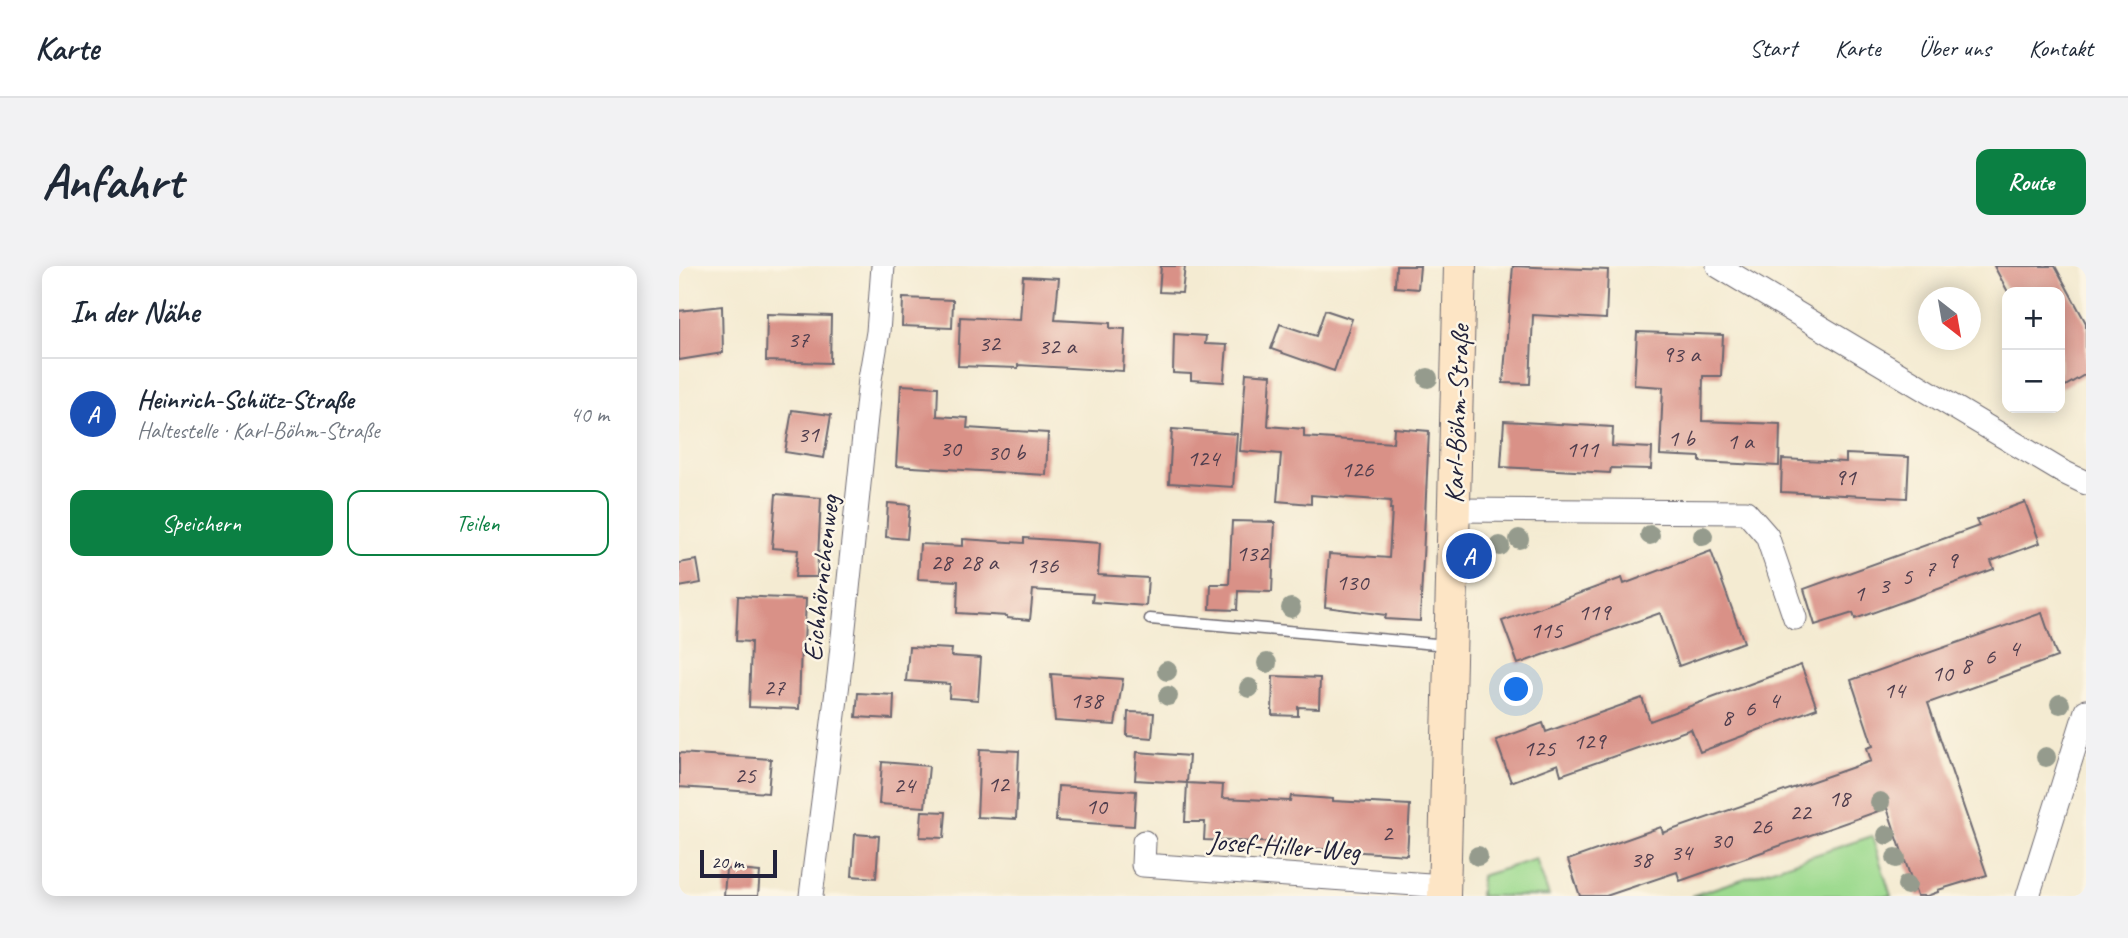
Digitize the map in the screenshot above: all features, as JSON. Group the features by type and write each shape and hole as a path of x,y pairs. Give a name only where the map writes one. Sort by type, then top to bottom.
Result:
{"street":[{"name":"Eichhörnchenweg","path":"811,896 839,675 883,266"},
{"name":"Karl-Böhm-Straße","path":"1444,891 1460,266"},
{"path":"1718,266 2061,471 2086,482"},
{"path":"1453,510 1746,512 1767,536 1795,618"},
{"path":"2028,896 2086,711"},
{"name":"Josef-Hiller-Weg","path":"1144,842 1143,865 1444,891"}],"lane":[{"path":"1150,619 1450,645"}],"green space":[{"path":"1872,836 1891,896 1691,896"},
{"path":"1536,859 1549,896 1480,896 1481,876"}],"building":[{"path":"1161,266 1185,266 1182,293 1159,292"},
{"path":"1396,266 1420,266 1418,289 1395,287"},
{"path":"1513,266 1608,270 1606,319 1533,315 1530,384 1503,383"},
{"path":"1994,266 2055,266 2086,323 2086,374 2065,386 2065,287 2005,287"},
{"path":"1023,276 1059,278 1055,320 1110,323 1110,328 1125,329 1123,371 1018,365 1018,368 958,366 960,317 1020,320"},
{"path":"903,298 953,300 952,328 902,326"},
{"path":"722,306 723,353 679,360 679,311"},
{"path":"1325,310 1352,319 1334,371 1271,349 1280,324 1316,336"},
{"path":"767,314 831,316 830,363 766,361"},
{"path":"1637,332 1723,335 1721,376 1703,376 1702,421 1780,424 1779,466 1700,462 1700,457 1660,455 1663,387 1634,385"},
{"path":"1174,334 1206,336 1205,344 1227,345 1224,382 1191,380 1191,374 1173,373"},
{"path":"1246,373 1271,375 1268,426 1304,429 1304,437 1393,443 1394,428 1429,431 1420,621 1385,619 1386,615 1325,607 1329,554 1389,558 1391,501 1311,495 1311,504 1277,501 1281,454 1240,451"},
{"path":"901,385 938,387 937,416 968,418 967,428 1048,433 1046,475 896,466"},
{"path":"792,410 831,415 824,458 785,452"},
{"path":"1504,421 1613,427 1612,446 1652,448 1651,469 1611,468 1610,473 1501,467"},
{"path":"1172,429 1237,434 1233,487 1169,483"},
{"path":"1846,454 1909,457 1907,498 1781,492 1782,459 1846,462"},
{"path":"776,494 821,498 817,577 795,577 798,550 772,548"},
{"path":"2025,502 2040,543 1991,561 1994,569 1855,619 1853,613 1815,625 1804,589 1979,526 1976,520"},
{"path":"888,503 910,505 907,539 886,537"},
{"path":"1232,521 1275,522 1272,592 1238,591 1237,610 1210,609 1211,584 1229,584"},
{"path":"1024,538 1100,543 1098,575 1148,578 1146,606 1092,602 1093,594 1033,590 1030,620 957,613 958,581 918,579 920,544 963,546 963,539 1024,543"},
{"path":"1711,551 1744,642 1679,666 1660,613 1518,664 1502,621 1622,578 1624,584"},
{"path":"697,560 701,583 679,587 679,563"},
{"path":"738,596 806,599 804,644 801,644 799,709 749,707 751,642 736,641"},
{"path":"2042,613 2057,657 1928,703 1987,875 1927,896 1917,896 1887,808 1680,881 1677,872 1606,896 1580,896 1568,860 1661,827 1663,833 1871,761 1867,748 1873,746 1851,680"},
{"path":"909,647 952,649 951,656 981,658 978,700 949,698 950,684 906,681"},
{"path":"1801,665 1817,708 1700,752 1691,729 1561,775 1558,764 1511,782 1496,740 1543,723 1546,732 1642,698 1650,721"},
{"path":"1051,674 1123,679 1115,725 1055,721"},
{"path":"1273,676 1320,678 1319,708 1298,707 1298,716 1272,715"},
{"path":"858,693 894,695 893,719 856,717"},
{"path":"1128,712 1154,713 1152,738 1127,736"},
{"path":"980,749 1019,751 1016,819 977,817"},
{"path":"1137,752 1189,756 1187,783 1135,780"},
{"path":"679,753 771,759 768,793 679,787"},
{"path":"882,762 929,766 925,807 879,804"},
{"path":"1187,783 1223,785 1222,798 1290,801 1291,796 1410,805 1407,855 1287,847 1287,843 1204,840 1205,822 1185,822"},
{"path":"1058,786 1136,791 1134,826 1056,821"},
{"path":"922,811 946,812 944,838 920,837"},
{"path":"855,834 879,836 876,878 852,876"},
{"path":"726,869 760,872 758,896 724,896"}],"place":[{"name":"Heinrich-Schütz-Straße","path":"1469,556"}]}
